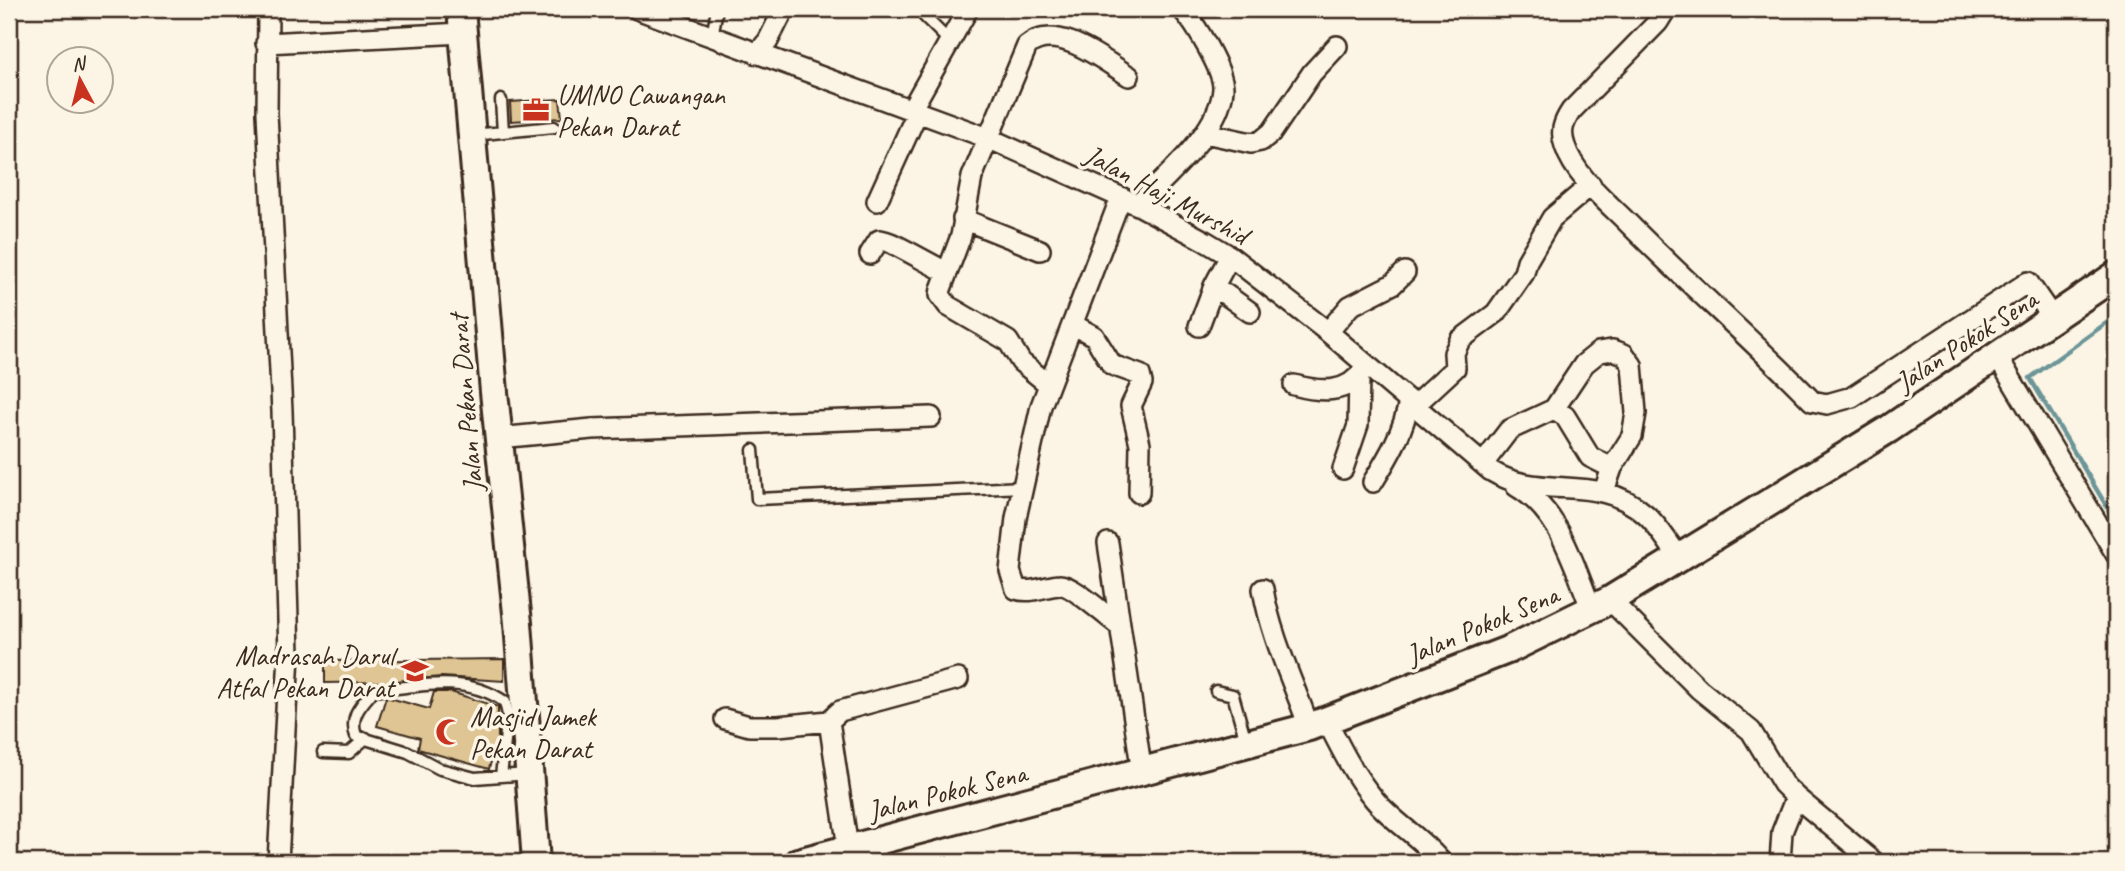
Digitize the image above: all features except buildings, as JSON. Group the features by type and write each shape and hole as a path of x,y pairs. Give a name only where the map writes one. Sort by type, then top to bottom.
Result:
{"main road":[{"name":"Jalan Pekan Darat","path":"462,21 499,438 516,714 536,826 533,861"},
{"name":"Jalan Pokok Sena","path":"798,862 1142,773 1318,724 1510,649 1601,605 1889,429 1997,356 2050,314 2116,275"}],"street":[{"path":"268,9 267,44 289,654 278,862"},
{"name":"Jalan Haji Murshid","path":"637,9 988,138 1130,201 1230,256 1328,332 1363,372 1412,403 1483,464 1511,483 1604,491 1645,513 1679,558"},
{"path":"757,54 768,41 784,9"},
{"path":"877,201 914,111 968,9"},
{"path":"1119,625 1086,602 1073,587 1061,585 1025,592 1016,589 1010,571 1023,487 1048,384 1130,201 1205,134 1223,87 1214,62 1184,9"},
{"path":"1666,9 1658,22 1563,122 1564,146 1591,185 1691,286 1812,401 1827,404 1842,402 2028,282 2050,314"},
{"path":"267,44 462,21"},
{"path":"1048,384 1021,362 1008,341 948,306 940,295 961,236 972,177 1022,55 1034,40 1056,38 1073,43 1129,76"},
{"path":"1205,134 1251,143 1261,141 1272,132 1312,73 1337,46"},
{"path":"1373,482 1391,452 1412,403 1455,368 1454,353 1460,340 1496,313 1524,273 1527,261 1552,218 1591,185"},
{"path":"963,219 1040,250"},
{"path":"870,254 879,240 889,239 921,261 947,272"},
{"path":"1199,326 1214,286 1230,256"},
{"path":"1328,332 1350,306 1393,284 1405,272"},
{"path":"1214,286 1250,312"},
{"path":"1074,325 1094,336 1112,365 1140,375 1142,383 1131,406 1140,443 1139,492"},
{"path":"1483,464 1509,430 1554,409 1584,365 1599,352 1613,350 1624,354 1632,365 1636,413 1632,436 1612,468 1604,491"},
{"path":"1997,356 2116,554"},
{"path":"1294,384 1320,393 1338,389 1363,372"},
{"path":"1343,469 1358,425 1363,372"},
{"path":"1554,409 1565,416 1590,457 1612,468"},
{"path":"499,438 592,429 931,417"},
{"path":"1511,483 1535,497 1553,518 1601,605 1751,731 1783,784 1874,862"},
{"path":"1108,543 1142,773"},
{"path":"1263,589 1269,625 1318,724 1375,800 1427,845 1441,862"},
{"path":"725,719 749,726 829,722 840,712 958,679"},
{"path":"829,722 848,848"},
{"path":"1780,862 1782,832 1796,797"}],"lane":[{"path":"712,37 718,9"},
{"path":"921,13 945,40 951,43"},
{"path":"501,100 503,132"},
{"path":"473,135 554,127"},
{"path":"753,450 757,499 1023,487"},
{"path":"501,776 516,714 487,689 461,684 373,691 354,716 356,736 408,752 440,769 475,778 501,776 529,783"},
{"path":"1216,691 1233,695 1247,745"},
{"path":"323,752 349,753 366,738"}],"waterway":[{"path":"2116,316 2030,378 2116,522"}],"place":[{"name":"UMNO Cawangan Pekan Darat","path":"536,110"},
{"name":"Madrasah Darul Atfal Pekan Darat","path":"415,671"},
{"name":"Masjid Jamek Pekan Darat","path":"449,732"}]}
